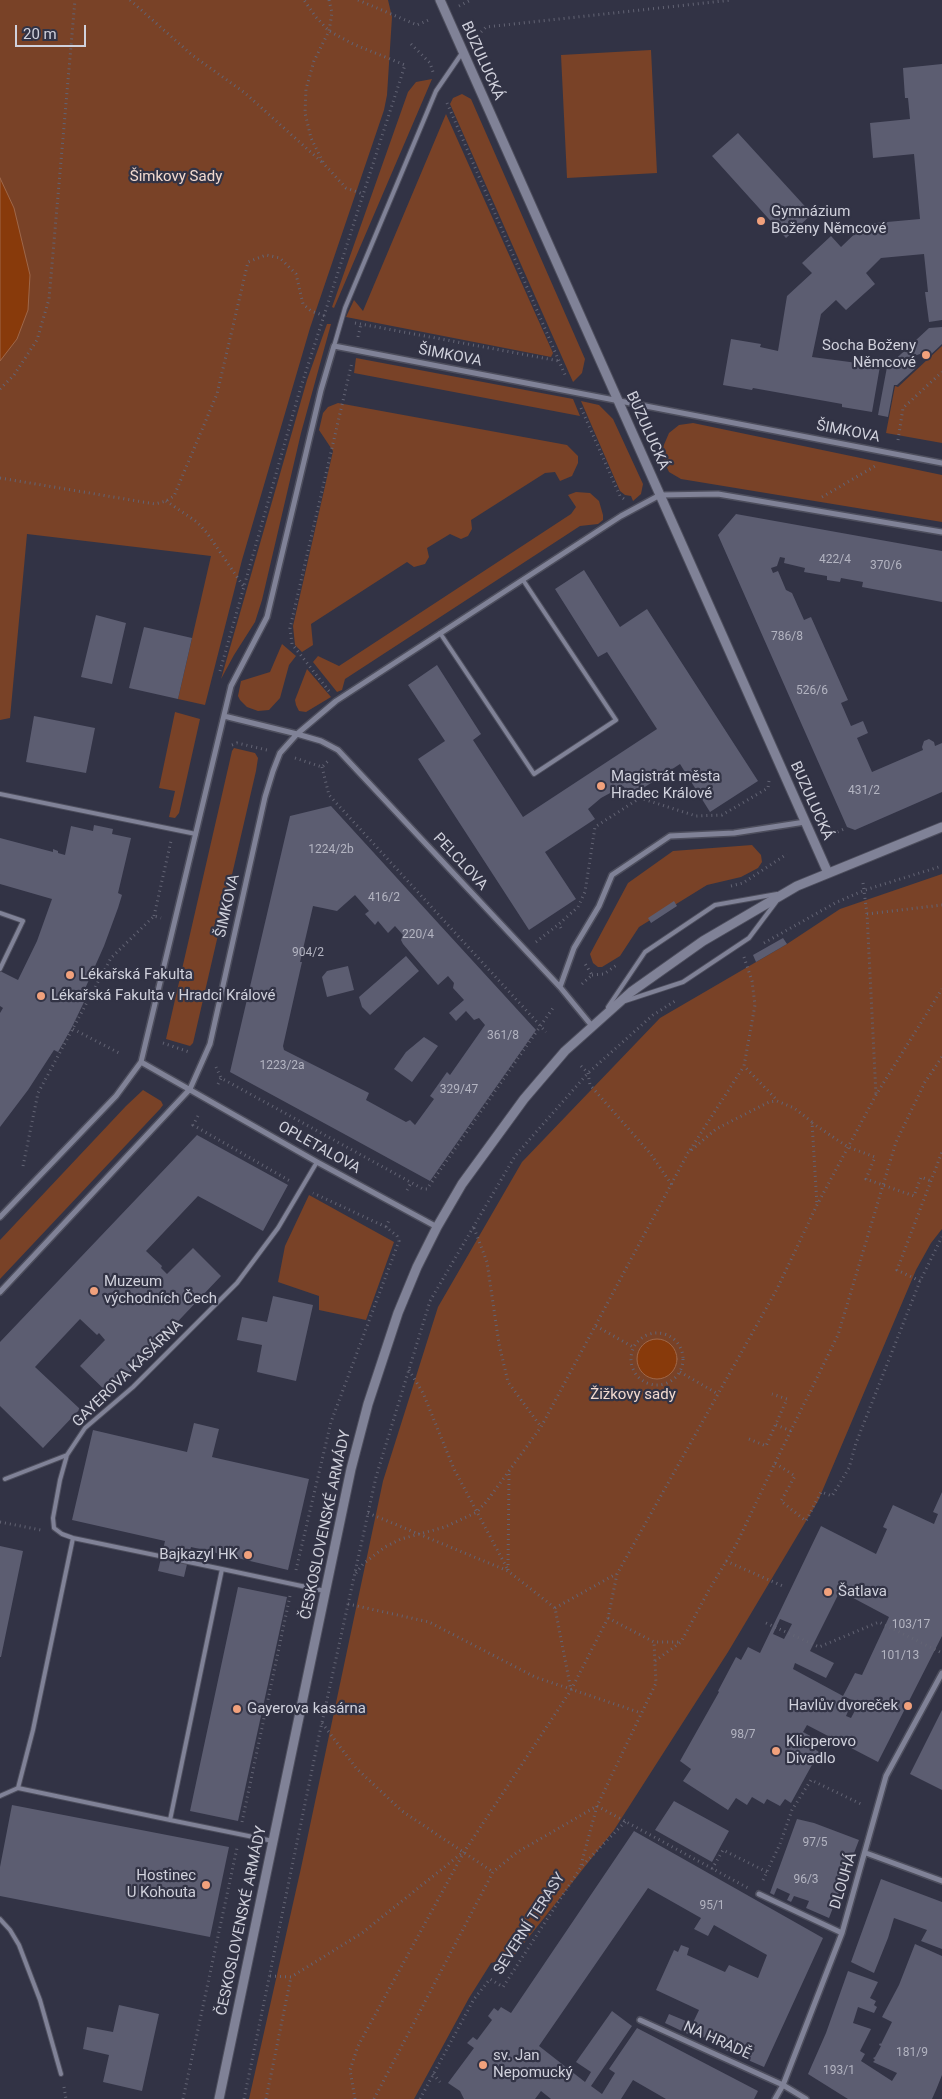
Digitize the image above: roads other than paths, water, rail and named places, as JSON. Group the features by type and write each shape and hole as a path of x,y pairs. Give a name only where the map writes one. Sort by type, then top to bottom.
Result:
{"street":[{"name":"BUZULUCKÁ","path":"440,0 828,873"},
{"name":"ŠIMKOVA","path":"334,346 942,463"},
{"path":"0,1217 116,1096 141,1062 231,686 267,617 321,390 334,346"},
{"name":"ŠIMKOVA","path":"0,1292 190,1089 210,1044 265,797 280,753 297,734 336,701 620,516 660,495 718,494 942,532"},
{"path":"224,716 297,734"},
{"name":"PELCLOVA","path":"297,734 321,741 338,750 560,987 592,1026"},
{"path":"560,987 574,948 599,906 612,874 670,836 734,833 805,822"},
{"name":"ČESKOSLOVENSKÉ ARMÁDY","path":"219,2099 351,1470 370,1396 398,1313 417,1267 437,1227 462,1184 524,1098 556,1060 618,1003 703,941 783,894 828,873 942,827"},
{"path":"141,1062 190,1089"},
{"name":"OPLETALOVA","path":"190,1089 317,1162 437,1227"},
{"name":"DLOUHÁ","path":"775,2099 783,2085 842,1934 886,1776 941,1677"},
{"path":"866,1852 942,1881"},
{"path":"759,1894 842,1934"},
{"name":"NA HRADĚ","path":"640,2020 783,2085 806,2099"}],"lane":[{"path":"334,346 349,299 440,86 463,51"},
{"path":"440,633 534,774 616,720 523,580"},
{"path":"0,794 196,834"},
{"name":"ČESKOSLOVENSKÉ ARMÁDY","path":"618,1003 683,982 700,971 749,938 783,894"},
{"name":"ČESKOSLOVENSKÉ ARMÁDY","path":"601,1018 645,952 715,905 783,894"},
{"path":"0,913 23,921 0,969"},
{"name":"GAYEROVA KASÁRNA","path":"73,1538 54,1528 53,1518 67,1455 85,1428 134,1387 237,1283 278,1228 317,1162"},
{"path":"5,1479 67,1455"},
{"path":"18,1788 37,1711 73,1538 325,1591"},
{"path":"170,1820 222,1569"},
{"path":"0,1796 18,1788 273,1841"},
{"path":"0,1919 10,1930 19,1945 40,2000 61,2074"}],"place":[{"name":"Gymnázium Boženy Němcové","path":"761,221"},
{"name":"Socha Boženy Němcové","path":"926,355"},
{"name":"Magistrát města Hradec Králové","path":"601,786"},
{"name":"Lékařská Fakulta","path":"70,975"},
{"name":"Lékařská Fakulta v Hradci Králové","path":"41,996"},
{"name":"Muzeum východních Čech","path":"94,1291"},
{"name":"Bajkazyl HK","path":"248,1555"},
{"name":"Šatlava","path":"828,1592"},
{"name":"Havlův dvoreček","path":"908,1706"},
{"name":"Gayerova kasárna","path":"237,1709"},
{"name":"Klicperovo Divadlo","path":"776,1751"},
{"name":"Hostinec U Kohouta","path":"206,1885"},
{"name":"sv. Jan Nepomucký","path":"483,2065"}],"park label":[{"name":"Šimkovy Sady","path":"176,177"},
{"name":"Žižkovy sady","path":"633,1395"}]}
